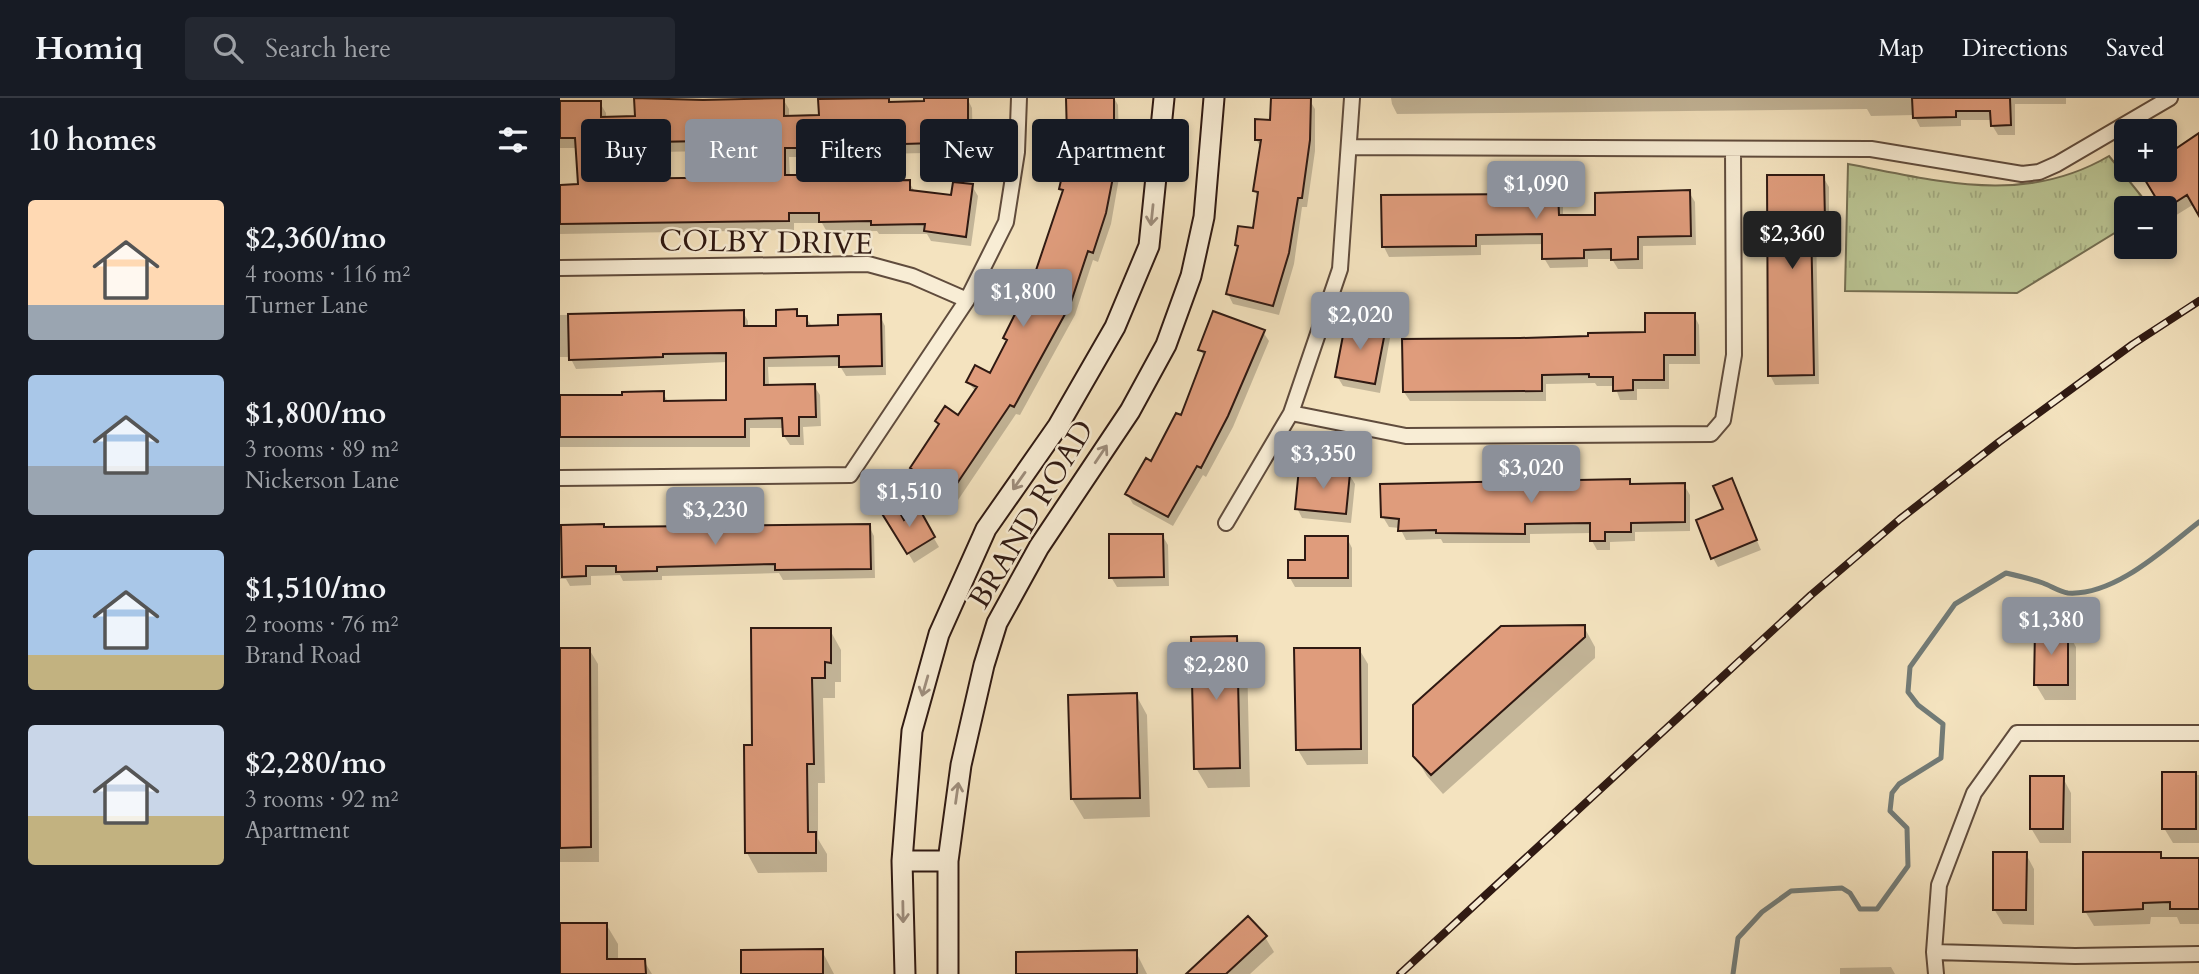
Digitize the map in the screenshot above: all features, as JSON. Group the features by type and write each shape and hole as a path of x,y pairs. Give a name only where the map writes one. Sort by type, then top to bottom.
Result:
{"main road":[{"name":"BRAND ROAD","path":"905,974 902,861 912,731 939,634 986,529 1058,426 1115,327 1149,246 1164,98"},
{"name":"BRAND ROAD","path":"948,974 948,861 961,765 997,622 1039,547 1130,411 1166,345 1191,276 1204,217 1214,98"},
{"path":"902,861 948,861"}],"street":[{"path":"560,478 850,475 967,300 1006,222 1017,152 1019,98"},
{"path":"1226,523 1291,413 1340,269 1352,98"},
{"path":"1350,147 1557,150 1871,149 2022,174 2039,172 2057,164 2169,98"},
{"path":"1291,413 1406,436 1711,434 1723,420 1734,355 1732,149"},
{"name":"COLBY DRIVE","path":"560,268 868,264 912,276 967,300"},
{"path":"1936,974 1934,952 1939,886 1974,793 2017,733 2199,733"},
{"path":"1934,952 2076,956 2199,954"}],"green space":[{"path":"2109,156 2114,162 2114,182 2130,182 2141,196 2114,196 2114,233 2017,293 1845,291 1848,164 1915,177 1981,185 2045,181 2077,171"}],"building":[{"path":"634,98 784,98 784,116 819,115 818,99 889,98 889,102 924,101 924,98 968,98 968,119 920,119 920,143 906,144 906,119 796,119 796,148 785,148 785,175 796,175 796,182 910,180 910,190 951,195 953,182 973,184 966,237 924,231 925,224 819,222 819,213 789,213 789,221 560,224 560,185 578,184 575,138 560,138 560,101 601,101 601,117 635,116","holes":["581,119 671,119 671,142 685,141 685,119 782,119 782,182 685,182 685,178 671,178 671,182 581,182"]},
{"path":"1066,98 1114,98 1114,119 1067,119"},
{"path":"1271,98 1311,98 1310,140 1302,198 1298,198 1289,253 1273,306 1226,294 1238,246 1235,245 1238,226 1253,228 1258,192 1253,191 1261,140 1255,140 1255,119 1270,120"},
{"path":"1912,98 2010,98 2011,125 1991,126 1990,111 1956,111 1956,117 1913,118"},
{"path":"2199,133 2199,216 2187,195 2177,201 2177,196 2155,196 2146,182 2177,182 2177,148"},
{"path":"1767,175 1824,175 1825,220 1811,220 1814,375 1768,376"},
{"path":"1061,182 1112,182 1106,213 1093,253 1088,251 1070,305 1014,407 1010,405 950,494 910,468 939,424 935,421 945,406 958,415 977,387 966,382 975,365 990,373 1007,340 1003,338 1023,298 1026,300 1063,190 1059,189"},
{"path":"1690,190 1691,236 1638,237 1638,259 1611,260 1611,249 1584,250 1584,258 1542,259 1542,234 1476,235 1476,246 1382,247 1381,195 1541,194 1558,191 1559,215 1595,215 1595,193"},
{"path":"797,309 797,316 807,316 807,326 838,325 838,315 881,314 882,366 839,367 839,356 764,358 764,385 815,384 816,417 799,417 799,436 783,436 782,418 745,419 745,437 560,437 560,395 622,395 622,392 664,391 664,401 726,400 726,353 569,360 568,314 744,310 744,326 776,326 776,310"},
{"path":"1213,311 1265,330 1228,416 1201,468 1197,466 1168,517 1125,494 1146,458 1151,461 1176,413 1181,415 1205,352 1198,350"},
{"path":"1645,313 1695,313 1695,355 1664,355 1664,380 1633,380 1633,390 1613,391 1613,377 1589,377 1589,374 1542,375 1542,391 1403,392 1402,339 1520,338 1645,332"},
{"path":"1346,320 1386,327 1375,384 1335,377"},
{"path":"1299,468 1350,473 1346,514 1295,509"},
{"path":"1732,478 1757,540 1711,559 1696,520 1723,509 1713,486"},
{"path":"1630,479 1630,484 1685,483 1685,522 1631,523 1631,532 1605,532 1605,541 1590,541 1590,523 1525,524 1525,534 1436,533 1436,530 1398,531 1399,519 1381,517 1380,484"},
{"path":"895,504 904,520 920,510 935,537 907,554 881,512"},
{"path":"604,524 604,527 870,524 871,569 775,570 775,564 657,567 657,571 616,572 616,566 586,566 586,576 562,577 561,525"},
{"path":"1109,534 1163,534 1164,577 1109,578"},
{"path":"1305,536 1348,536 1348,578 1288,578 1288,560 1305,560"},
{"path":"1585,625 1585,637 1431,775 1413,756 1413,705 1501,626"},
{"path":"751,628 831,628 831,663 825,662 825,678 812,678 814,764 807,764 808,832 816,832 816,853 745,853 744,745 752,745"},
{"path":"2035,629 2068,630 2068,685 2034,685"},
{"path":"1237,636 1240,768 1194,769 1191,637"},
{"path":"560,648 590,648 591,847 560,848"},
{"path":"1294,648 1360,648 1361,749 1296,750"},
{"path":"1137,693 1140,798 1071,799 1068,695"},
{"path":"2162,772 2196,772 2196,829 2162,829"},
{"path":"2030,776 2064,776 2063,829 2030,829"},
{"path":"1993,852 2027,852 2026,910 1993,910"},
{"path":"2083,852 2161,852 2161,858 2199,858 2199,909 2170,909 2170,902 2143,903 2143,909 2083,912"},
{"path":"1248,916 1267,936 1226,974 1186,974"},
{"path":"560,923 607,923 607,959 645,959 646,974 560,974"},
{"path":"823,949 823,974 741,974 741,950"},
{"path":"1137,950 1137,974 1016,974 1016,952"}],"waterway":[{"path":"1733,974 1738,938 1762,912 1791,891 1842,888 1850,893 1860,909 1877,909 1908,866 1907,828 1890,811 1892,793 1899,784 1941,758 1943,724 1918,705 1908,692 1910,667 1955,604 2006,573 2068,593 2103,587 2138,569 2199,522"}],"railway":[{"path":"1400,974 1811,595 1900,519 1999,442 2133,344 2199,301"}]}
